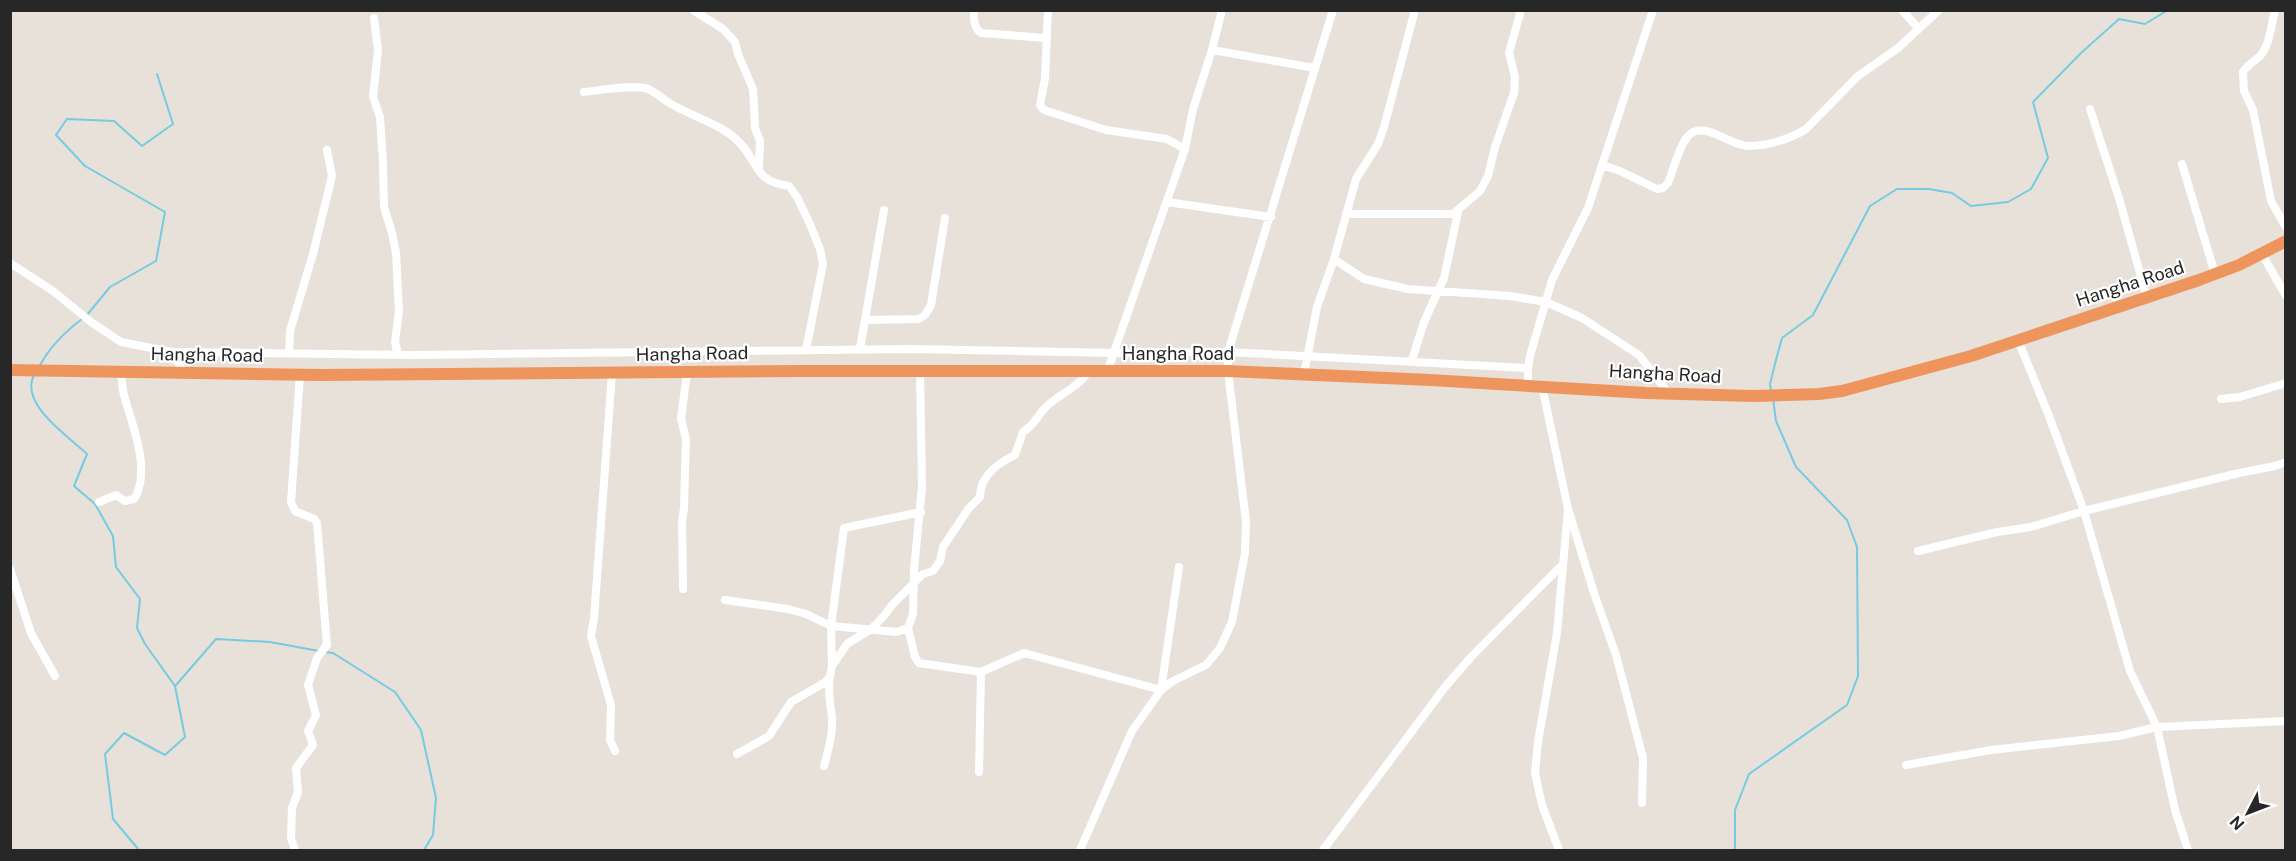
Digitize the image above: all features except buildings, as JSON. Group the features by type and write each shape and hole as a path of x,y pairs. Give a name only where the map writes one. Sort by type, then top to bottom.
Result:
{"highway":[{"name":"Hangha Road","path":"10,370 300,374 920,370 1228,371 1669,394 1786,396 1842,391 1925,370 2215,274 2286,241"}],"street":[{"path":"693,10 723,29 735,42 753,90 755,128 760,141 759,173"},
{"path":"974,10 974,21 977,30 981,33 1046,38"},
{"path":"1048,10 1045,78 1040,105 1044,110 1106,130 1167,139 1185,149"},
{"path":"1080,850 1132,731 1161,690 1173,681 1206,665 1220,648 1232,622 1245,553 1246,522 1228,371 1228,352 1333,10"},
{"path":"1304,375 1317,308 1335,259 1356,179 1378,144 1384,127 1415,10"},
{"path":"1412,360 1424,322 1444,278 1458,212 1485,184 1495,147 1515,93 1515,77 1509,53 1521,10"},
{"path":"1528,385 1528,368 1552,280 1581,227 1653,10"},
{"path":"1902,10 1919,29"},
{"path":"1602,165 1657,189 1663,188 1668,183 1686,138 1694,131 1701,130 1746,146 1759,146 1797,135 1806,129 1858,76 1898,48 1939,10"},
{"path":"2275,10 2265,49 2258,58 2249,63 2243,72 2244,91 2253,110 2271,201 2286,227"},
{"path":"1107,372 1185,149 1193,109 1222,11"},
{"path":"374,18 378,50 373,97 380,117 384,207 396,254 399,311 395,342 398,355"},
{"path":"1212,50 1315,68"},
{"path":"584,92 646,88 701,120 722,127 740,143 755,163 759,173 776,184 789,186 797,196 820,249 823,264 806,350"},
{"path":"2090,109 2119,198 2146,298"},
{"path":"289,353 290,331 333,177 327,150"},
{"path":"2182,164 2215,274"},
{"path":"1167,202 1271,217"},
{"path":"860,349 884,210"},
{"path":"1346,214 1444,215 1458,212"},
{"path":"865,320 919,319 925,315 931,305 945,218"},
{"path":"2262,254 2286,296"},
{"path":"1335,259 1364,279 1408,289 1510,296 1546,302 1582,318 1640,355 1669,394"},
{"path":"10,263 53,291 91,322 121,342 172,352 398,355 860,349 1114,353 1228,352 1307,358 1412,360 1528,368"},
{"path":"2018,340 2084,511 2130,671 2157,727 2175,810 2188,850"},
{"path":"172,352 184,373"},
{"path":"920,370 921,512 913,585 913,614 908,628 915,657 919,663 981,672 1024,653 1161,690"},
{"path":"99,502 116,495 125,501 134,499 141,488 139,446 130,409 123,394 121,372"},
{"path":"683,589 682,522 686,440 681,419 687,372"},
{"path":"832,666 847,644 871,629 892,604 923,574 933,571 940,561 943,548 969,508 980,497 980,490 986,475 1015,455 1023,432 1032,427 1051,402 1083,379 1088,372"},
{"path":"612,373 591,636 611,705 610,740 615,751"},
{"path":"295,850 291,838 292,808 297,792 296,768 313,745 308,731 316,715 308,685 317,658 327,645 318,524 314,519 295,511 291,502 300,374"},
{"path":"2221,399 2240,397 2286,384"},
{"path":"1542,386 1568,509 1616,655 1643,758 1642,803"},
{"path":"1918,551 1997,532 2031,527 2084,511 2286,462"},
{"path":"1559,850 1542,805 1535,773 1538,742 1557,633 1568,509"},
{"path":"824,766 832,720 828,688 832,666 831,626 844,528 921,512"},
{"path":"1323,850 1445,687 1472,656 1563,564"},
{"path":"1161,690 1179,567"},
{"path":"10,569 31,633 55,676"},
{"path":"725,600 788,609 806,614 831,626 897,632 908,628"},
{"path":"979,772 981,672"},
{"path":"737,754 769,736 791,702 824,683 830,677"},
{"path":"1906,765 1990,750 2119,736 2157,727 2286,721"}],"waterway":[{"path":"1771,390 1770,384 1782,338 1813,315 1870,206 1897,189 1929,189 1952,193 1971,206 2008,202 2031,189 2048,158 2033,102 2081,53 2119,19 2145,24 2168,10"},
{"path":"87,315 110,287 156,261 165,212 85,166 56,135 67,119 114,121 142,146 173,124 157,74"},
{"path":"40,365 59,340 82,319"},
{"path":"34,375 31,386 33,397 39,408 58,429 87,454 74,486 95,504 113,536 116,567 140,599 137,628 145,644 175,686 185,737 165,755 124,733 105,754 113,819 139,850"},
{"path":"1735,850 1735,810 1749,774 1847,705 1858,676 1857,547 1847,520 1796,467 1776,421 1773,398"},
{"path":"176,685 216,639 270,642 319,651"},
{"path":"325,652 333,653 395,692 421,730 436,798 433,835 424,850"}]}
